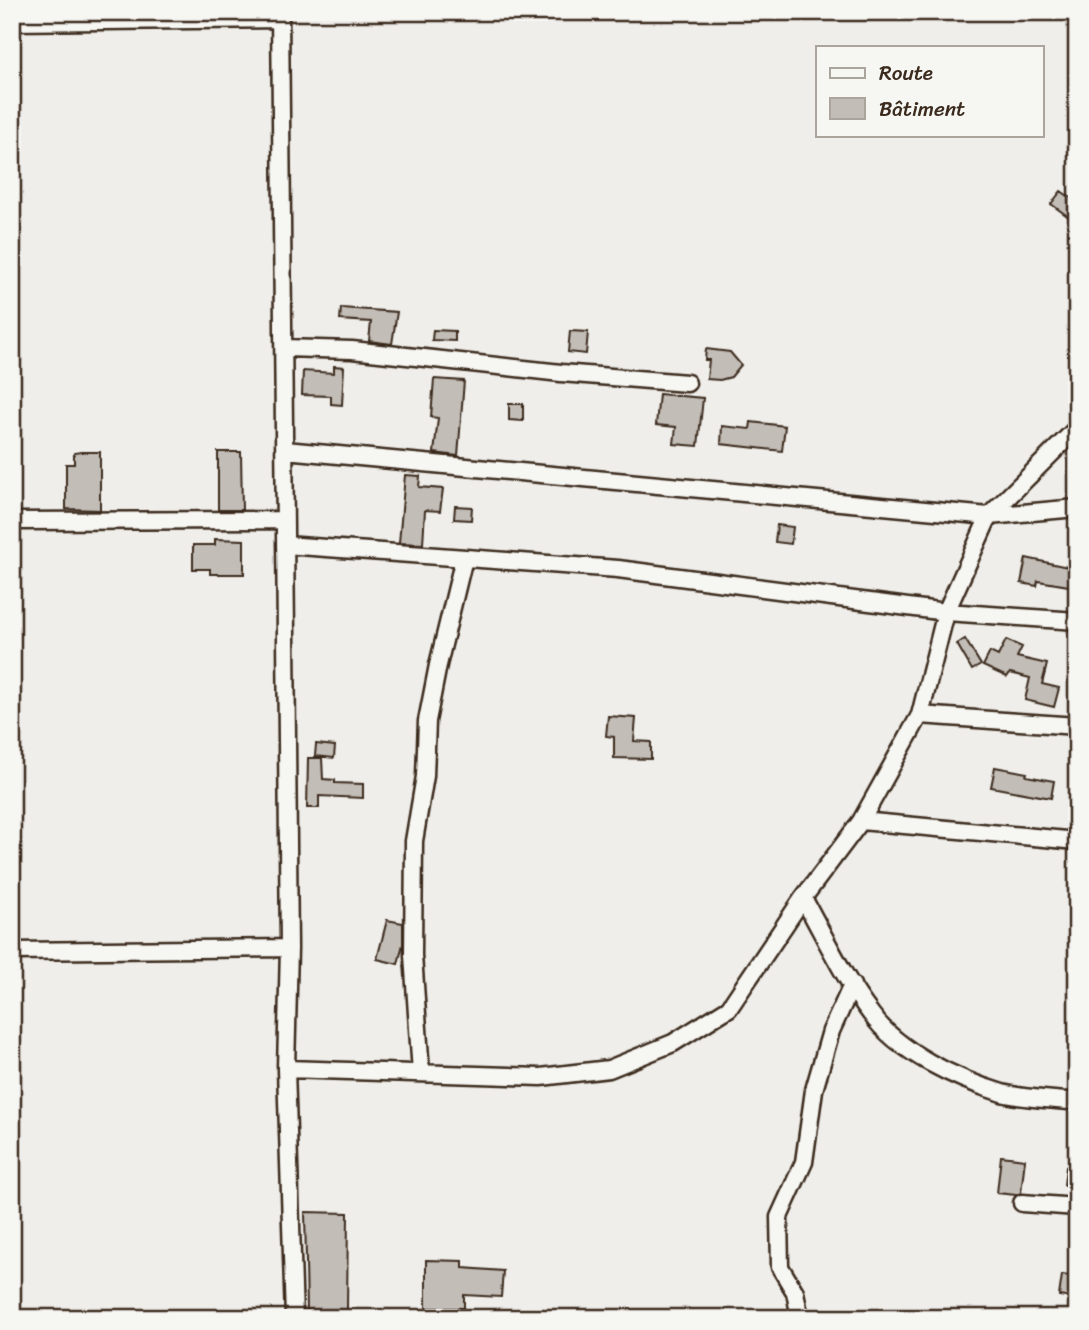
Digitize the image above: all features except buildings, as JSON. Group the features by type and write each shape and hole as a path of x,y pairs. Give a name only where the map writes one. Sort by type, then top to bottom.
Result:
{"street":[{"path":"12,22 280,16 289,948 286,1069 295,1318"},
{"path":"284,348 352,350 561,373 687,383"},
{"path":"286,1069 541,1077 609,1069 673,1043 729,1008 803,898 861,821 919,715 946,612 989,516 1077,428"},
{"path":"285,450 989,516 1077,508"},
{"path":"12,521 285,520"},
{"path":"285,545 618,569 946,612 1077,621"},
{"path":"422,1073 413,955 414,841 425,776 427,721 464,558"},
{"path":"919,715 1077,726"},
{"path":"861,821 1077,841"},
{"path":"803,898 871,1015 888,1034 916,1055 1004,1093 1077,1102"},
{"path":"12,951 289,948"},
{"path":"800,1318 795,1292 780,1267 779,1217 804,1162 814,1090 831,1031 852,985"},
{"path":"1022,1203 1077,1207"}]}
